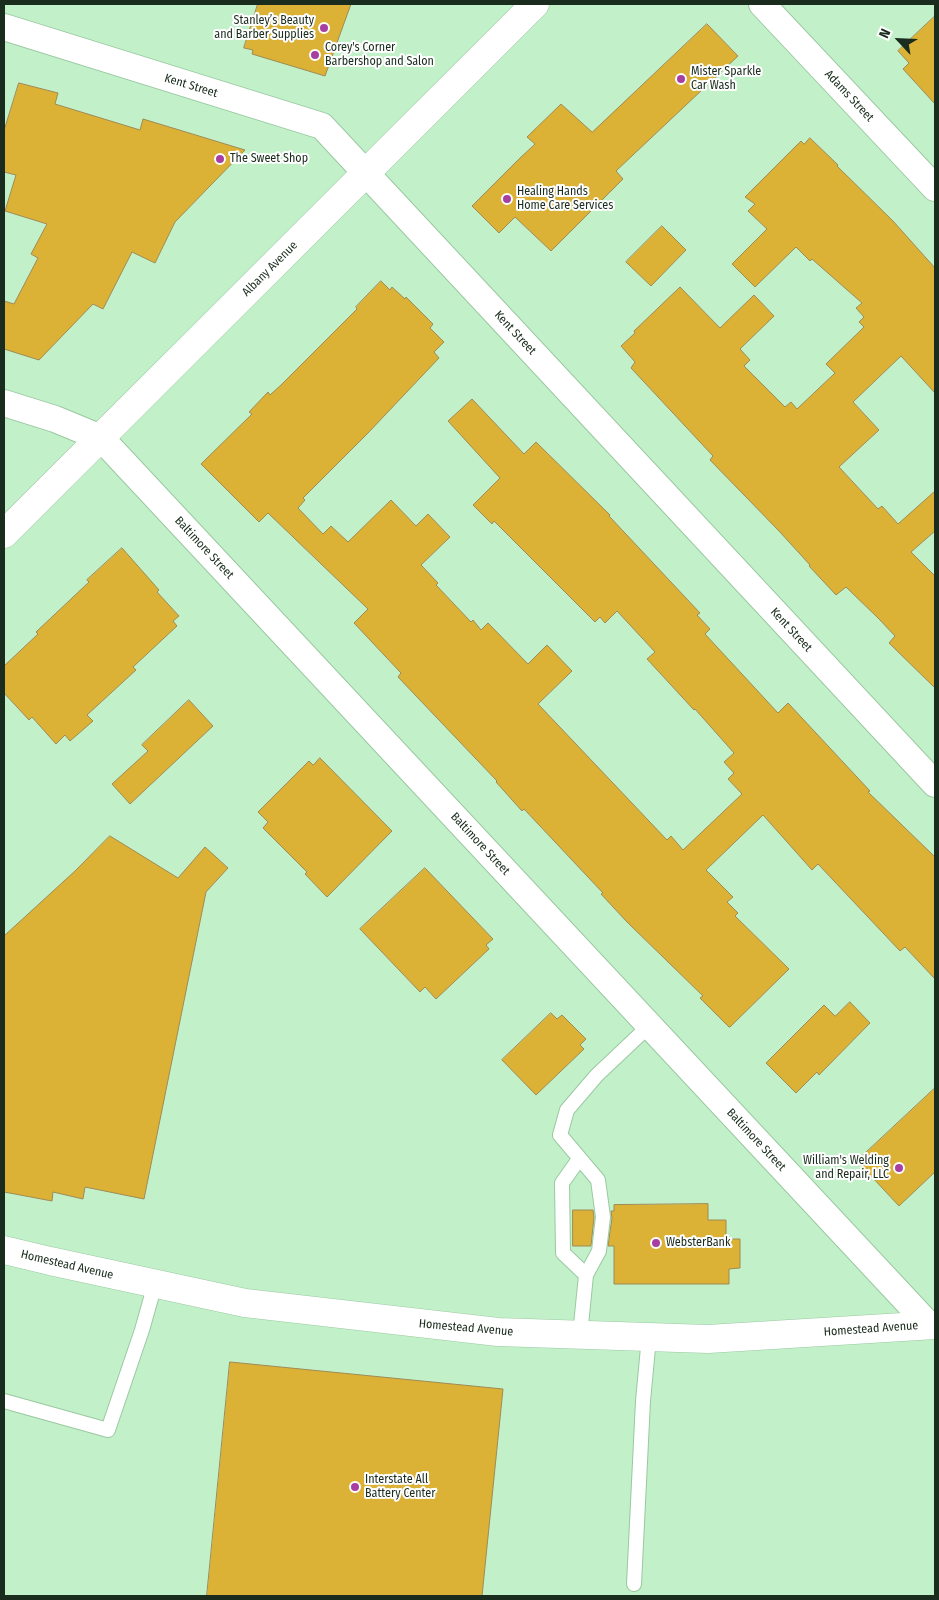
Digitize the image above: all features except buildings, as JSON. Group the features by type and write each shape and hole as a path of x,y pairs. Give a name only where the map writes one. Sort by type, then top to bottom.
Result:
{"main road":[{"name":"Albany Avenue","path":"4,534 535,4"},
{"name":"Homestead Avenue","path":"4,1250 245,1303 498,1332 708,1340 932,1325"}],"street":[{"name":"Adams Street","path":"762,4 935,188"},
{"name":"Kent Street","path":"4,27 322,126 935,784"},
{"name":"Baltimore Street","path":"4,403 55,419 101,438 932,1325"}],"lane":[{"path":"580,1335 586,1275 599,1251 603,1217 598,1180 560,1135 566,1110 597,1075 650,1025"},
{"path":"579,1159 562,1183 563,1253 586,1275"},
{"path":"4,1401 108,1430 142,1330 155,1284"},
{"path":"634,1584 643,1401 649,1337"}],"place":[{"name":"Stanley’s Beauty and Barber Supplies","path":"324,28"},
{"name":"Corey's Corner Barbershop and Salon","path":"315,55"},
{"name":"Mister Sparkle Car Wash","path":"681,79"},
{"name":"The Sweet Shop","path":"220,159"},
{"name":"Healing Hands Home Care Services","path":"507,199"},
{"name":"William's Welding and Repair, LLC","path":"899,1168"},
{"name":"WebsterBank","path":"656,1243"},
{"name":"Interstate All Battery Center","path":"355,1487"}]}
